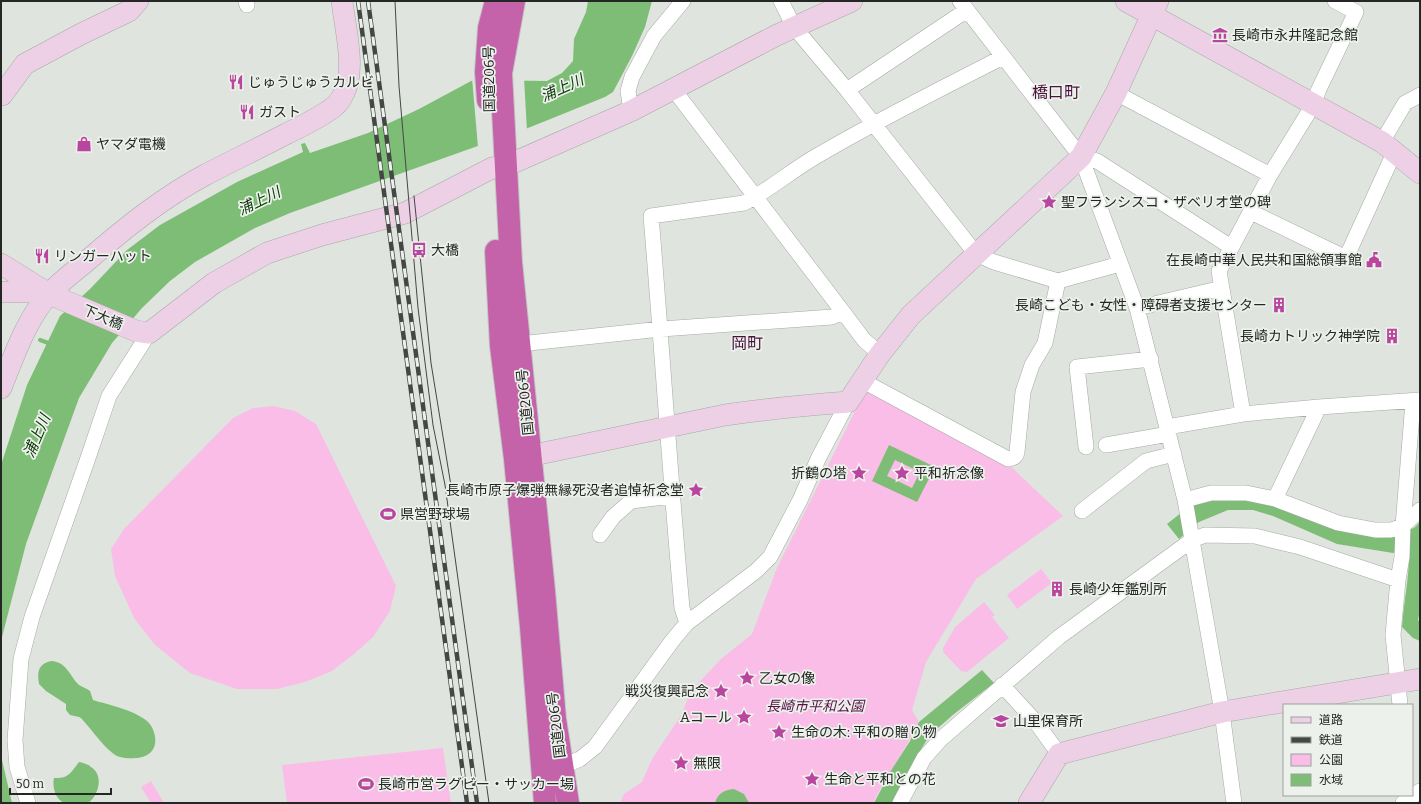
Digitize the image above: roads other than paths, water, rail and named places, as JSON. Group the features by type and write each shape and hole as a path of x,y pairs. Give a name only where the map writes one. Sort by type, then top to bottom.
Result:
{"highway":[{"name":"国道206号","path":"496,1 489,28 494,73 498,156 511,262 510,345 523,457 544,591 555,719 561,766 568,803"},
{"name":"国道206号","path":"494,73 514,1"},
{"name":"国道206号","path":"523,457 531,627 545,803"}],"street":[{"path":"1,95 25,64 81,34 129,11 138,1"},
{"path":"1,388 16,351 32,318 49,294 117,235 166,199 205,175 310,122 329,111 337,104 344,94 348,83 350,68 342,1"},
{"path":"631,111 628,91 632,77 654,36 683,1"},
{"path":"781,1 794,26 847,90 873,125 976,254 994,262 1058,281 1120,264"},
{"path":"28,803 17,767 15,740 21,659 30,624 109,396 143,332 214,283 267,253 322,234 405,213 498,156 631,111 674,90 794,26 852,1"},
{"path":"1126,1 1155,8 1313,105 1388,148 1420,173"},
{"path":"1243,414 1219,271 1270,175 1313,105 1319,89 1356,12 1335,1"},
{"path":"847,90 964,6 1082,157 1137,308 1174,454 1185,504 1222,712 1234,803"},
{"path":"561,766 580,759 595,747 672,641 687,623 756,571 770,557 800,500 818,457 848,402 880,354 911,314 1082,157 1116,93 1155,8"},
{"path":"687,623 682,608 672,496 661,329 651,216 744,203 756,197 814,157 1003,57"},
{"path":"674,90 842,312 864,340 880,354"},
{"path":"1116,93 1270,175"},
{"path":"1251,212 1346,258 1405,103 1420,95"},
{"path":"1082,157 1097,161 1231,247"},
{"path":"1,264 49,294"},
{"path":"863,381 1008,459 1014,458 1016,456 1023,392 1032,365 1045,343 1058,281"},
{"path":"1137,308 1222,288"},
{"path":"1,292 30,292 49,294"},
{"name":"下大橋","path":"49,294 143,332"},
{"path":"510,345 661,329 832,316 842,312"},
{"path":"1086,448 1077,368 1151,359"},
{"path":"1106,446 1168,430 1243,414 1319,407 1417,401 1393,635 1400,704"},
{"path":"523,457 725,415 758,410 848,402"},
{"path":"1275,499 1319,407"},
{"path":"1082,511 1146,461 1174,454"},
{"path":"1185,504 1211,493 1246,493 1275,499 1338,523 1375,530 1403,528 1420,510"},
{"path":"600,535 613,517 631,501 672,496"},
{"path":"900,803 916,770 930,750 1002,685 1059,637 1191,537 1206,535 1255,536 1300,547 1398,580"},
{"path":"1028,803 1059,754 1222,712 1420,678"},
{"path":"1002,685 1035,721 1059,754"}],"water":[{"name":"浦上川","path":"588,1 652,1 645,27 613,92 605,97 528,128 290,213 255,228 195,262 170,281 142,308 112,343 79,398 26,544 1,641 1,465 27,385 60,316 90,289 127,250 160,225 237,182 303,152 301,144 305,143 310,153 368,133 419,109 473,80 547,81 562,73 573,61 574,39 586,12"},
{"path":"889,445 935,467 917,502 872,481","holes":["895,460 920,472 912,488 887,476"]},
{"path":"1255,498 1390,534 1414,528 1420,522 1420,609 1418,620 1420,622 1420,641 1413,638 1402,627 1408,577 1409,547 1393,553 1337,544 1273,516 1253,510 1228,510 1199,522 1179,539 1167,524 1196,501"},
{"path":"51,661 64,666 79,685 90,691 93,700 128,711 142,717 147,721 153,729 155,738 154,748 151,752 138,758 120,757 111,752 102,743 81,718 70,715 66,710 66,704 46,691 39,684 39,669 43,664"},
{"path":"982,670 994,683 930,735 892,803 874,803 892,769 910,741 919,722"},
{"path":"1,682 2,760 12,803 1,803"},
{"path":"79,762 88,765 98,775 99,780 97,790 95,795 88,803 65,803 59,799 55,792 53,785 54,778 66,776 72,772"},
{"path":"734,789 744,794 749,803 715,803 722,793 727,790"}],"waterway":[{"path":"40,340 51,344"}],"tram line":[{"path":"395,1 399,86 418,308 433,425 445,485 489,803"},
{"path":"414,196 431,363 452,492"}],"railway":[{"path":"358,1 467,803"},
{"path":"368,1 477,803"}],"place":[{"name":"長崎市永井隆記念館","path":"1220,35"},
{"name":"じゅうじゅうカルビ","path":"236,82"},
{"name":"ガスト","path":"247,112"},
{"name":"ヤマダ電機","path":"84,144"},
{"name":"聖フランシスコ・ザベリオ堂の碑","path":"1049,202"},
{"name":"大橋","path":"419,250"},
{"name":"リンガーハット","path":"42,256"},
{"name":"在長崎中華人民共和国総領事館","path":"1374,260"},
{"name":"長崎こども・女性・障碍者支援センター","path":"1279,305"},
{"name":"長崎カトリック神学院","path":"1392,336"},
{"name":"折鶴の塔","path":"859,473"},
{"name":"平和祈念像","path":"902,473"},
{"name":"長崎市原子爆弾無縁死没者追悼祈念堂","path":"696,490"},
{"name":"県営野球場","path":"388,514"},
{"name":"長崎少年鑑別所","path":"1057,589"},
{"name":"乙女の像","path":"747,678"},
{"name":"戦災復興記念","path":"721,691"},
{"name":"Aコール","path":"744,717"},
{"name":"山里保育所","path":"1001,721"},
{"name":"生命の木: 平和の贈り物","path":"779,732"},
{"name":"無限","path":"681,763"},
{"name":"生命と平和との花","path":"812,779"},
{"name":"長崎市営ラグビー・サッカー場","path":"366,784"}],"district":[{"name":"橋口町","path":"1056,92"},
{"name":"岡町","path":"747,343"}],"park label":[{"name":"長崎市平和公園","path":"815,706"}]}
